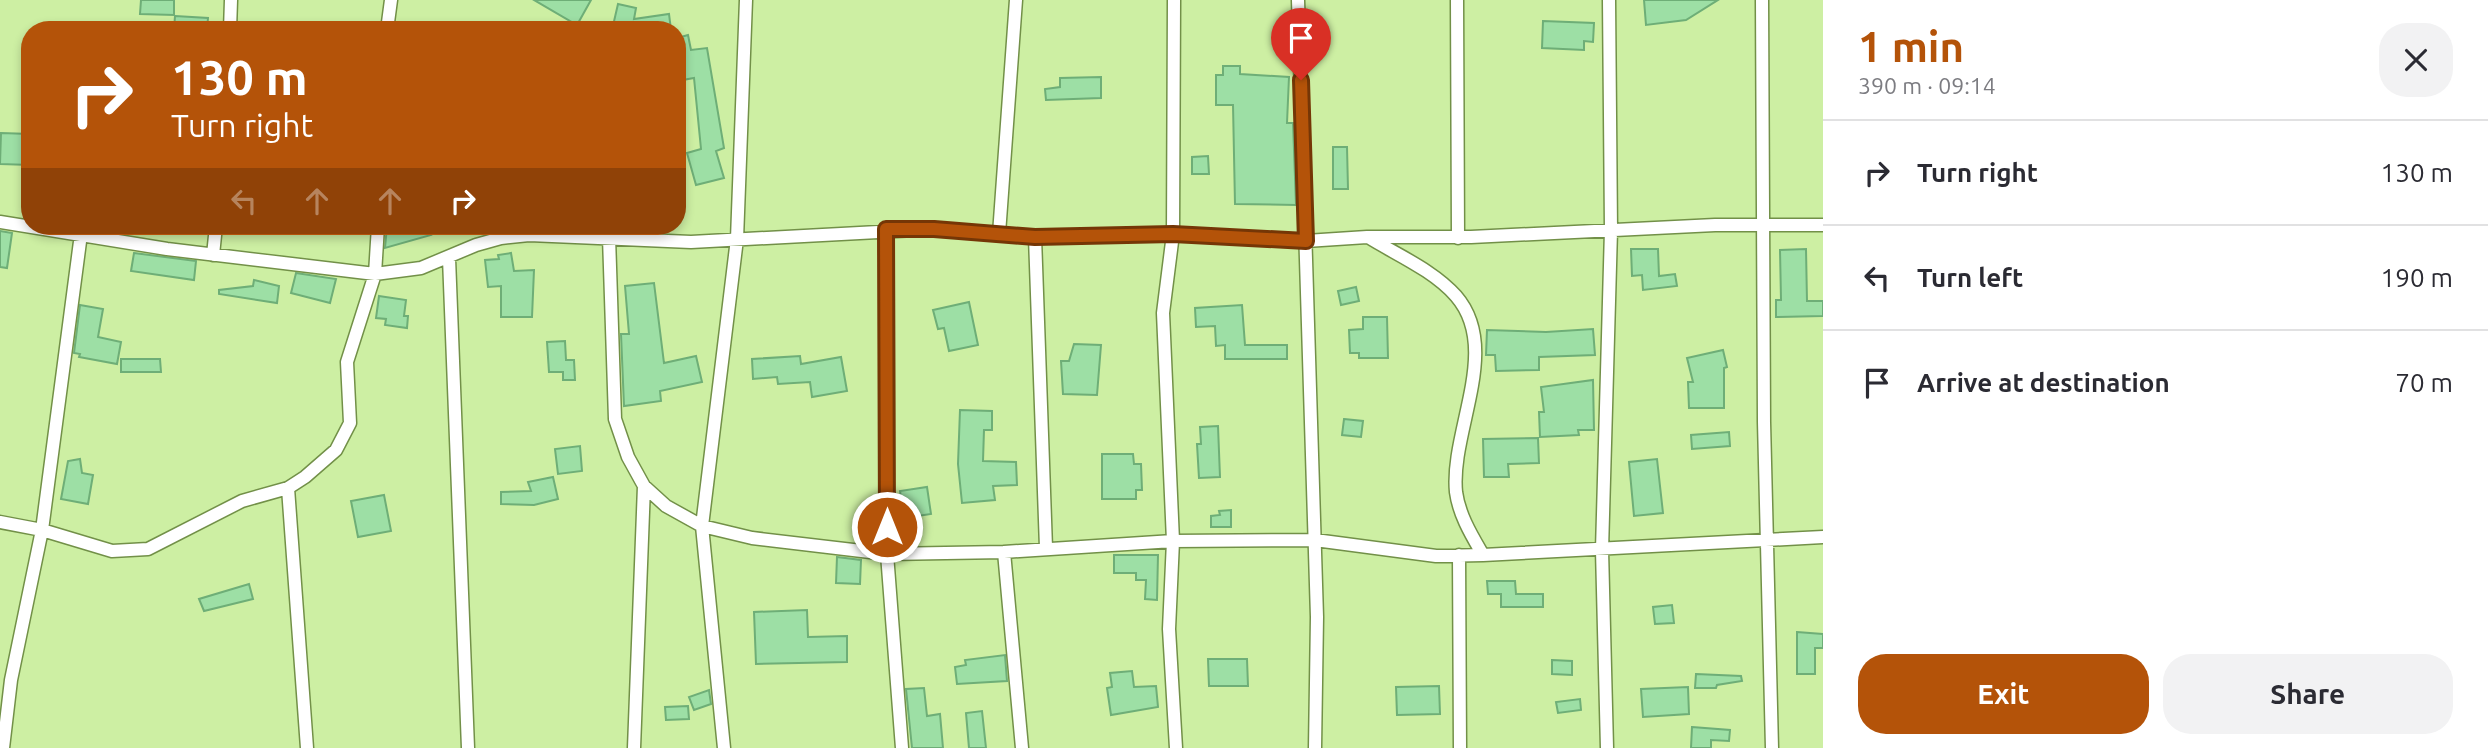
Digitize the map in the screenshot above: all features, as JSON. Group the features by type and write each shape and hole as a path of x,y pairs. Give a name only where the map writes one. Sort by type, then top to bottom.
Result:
{"street":[{"path":"230,21 231,0"},
{"path":"388,21 391,0"},
{"path":"724,748 702,526 737,239 746,0"},
{"path":"999,234 1016,0"},
{"path":"1174,0 1173,234 1163,313 1172,541 1169,629 1176,748"},
{"path":"1298,0 1315,541 1315,748"},
{"path":"1457,0 1458,238"},
{"path":"1607,748 1602,550 1611,230 1609,0"},
{"path":"1762,0 1767,539 1772,748"},
{"path":"0,222 21,224"},
{"path":"93,235 213,255 375,274 421,268 500,238 529,235 691,242 886,229 1035,237 1173,234 1306,241 1367,237 1458,238 1611,230 1823,225"},
{"path":"886,229 887,554 902,748"},
{"path":"3,748 6,682 42,530 81,235"},
{"path":"213,255 215,235"},
{"path":"0,522 42,530 112,551 148,549 242,501 288,488 321,463 344,438 350,423 347,362 375,274 377,235"},
{"path":"608,237 615,419 628,457 644,485 666,506 702,526 752,538 887,554 1004,552 1172,541 1315,541 1436,555 1483,555 1823,537"},
{"path":"1035,237 1046,548"},
{"path":"1367,237 1446,286 1473,323 1476,345 1456,470 1456,494 1462,517 1483,555"},
{"path":"449,258 468,748"},
{"path":"634,748 644,485"},
{"path":"288,488 307,748"},
{"path":"1004,552 1022,748"},
{"path":"1459,555 1460,748"}],"building":[{"path":"141,0 174,0 174,15 140,14"},
{"path":"534,0 591,0 579,21 570,21"},
{"path":"1644,0 1718,0 1686,20 1646,25"},
{"path":"618,4 636,8 634,19 669,14 670,21 614,21"},
{"path":"175,16 208,18 208,21 175,21"},
{"path":"1543,21 1594,23 1593,42 1584,41 1584,50 1542,48"},
{"path":"686,36 691,50 707,48 724,148 716,151 724,178 696,185 687,153 701,149 694,78 686,79"},
{"path":"1223,66 1240,66 1240,74 1289,77 1287,123 1293,123 1296,205 1235,204 1233,105 1216,105 1216,75 1223,75"},
{"path":"1101,77 1101,98 1046,100 1045,89 1060,87 1060,78"},
{"path":"1,133 21,134 21,165 0,164"},
{"path":"1333,147 1347,147 1348,189 1333,189"},
{"path":"1208,156 1209,174 1192,174 1192,157"},
{"path":"0,231 12,233 7,268 0,267"},
{"path":"386,235 431,235 385,248"},
{"path":"1631,249 1658,249 1659,276 1675,274 1677,286 1643,290 1642,275 1632,276"},
{"path":"1806,249 1807,301 1823,301 1823,316 1776,317 1776,300 1781,300 1780,250"},
{"path":"134,253 196,261 194,280 131,271"},
{"path":"511,253 514,271 534,270 532,317 501,317 501,286 488,287 485,260 499,259 498,255"},
{"path":"296,273 336,279 330,303 291,293"},
{"path":"254,280 279,286 277,303 219,294 219,290 253,286"},
{"path":"654,283 664,363 696,356 702,382 660,391 661,401 624,406 621,334 629,334 625,286"},
{"path":"1356,287 1359,301 1341,305 1338,291"},
{"path":"379,296 406,300 404,316 408,316 407,328 385,325 386,319 376,318"},
{"path":"969,302 978,345 949,351 944,328 938,329 933,310"},
{"path":"80,305 103,309 98,337 121,342 117,364 79,357 80,354 74,353"},
{"path":"1242,305 1245,345 1287,345 1287,359 1225,359 1225,345 1216,346 1215,326 1196,327 1195,308"},
{"path":"1363,317 1387,317 1388,358 1359,358 1359,353 1350,353 1349,330 1363,329"},
{"path":"1593,329 1595,355 1539,357 1539,370 1496,371 1495,355 1486,355 1487,330 1546,332"},
{"path":"565,341 566,360 574,360 575,380 563,380 563,372 549,372 547,342"},
{"path":"1074,344 1101,345 1097,395 1063,394 1061,361 1069,361"},
{"path":"1723,350 1727,367 1724,368 1724,408 1689,408 1688,382 1693,382 1687,358"},
{"path":"800,356 801,364 841,357 847,391 812,397 810,382 778,384 777,377 753,379 752,359"},
{"path":"121,359 160,359 161,372 121,372"},
{"path":"1593,380 1594,430 1578,430 1579,435 1540,437 1539,412 1544,412 1541,387"},
{"path":"960,410 992,411 992,430 984,430 983,461 1016,462 1017,485 993,486 995,500 962,503 958,464"},
{"path":"1344,419 1363,421 1361,437 1342,435"},
{"path":"1218,426 1220,477 1199,478 1197,444 1201,444 1200,427"},
{"path":"1729,432 1730,446 1692,449 1691,435"},
{"path":"1538,438 1539,463 1508,464 1509,477 1484,477 1483,439"},
{"path":"580,446 582,471 558,474 555,449"},
{"path":"1102,454 1133,454 1134,464 1141,464 1142,490 1136,490 1136,499 1102,499"},
{"path":"80,459 82,473 93,475 88,504 61,499 68,461"},
{"path":"1657,459 1663,513 1634,516 1629,462"},
{"path":"553,477 558,499 534,505 501,504 501,492 531,491 528,482"},
{"path":"927,487 931,514 904,518 900,491"},
{"path":"384,495 391,531 358,537 351,501"},
{"path":"1231,510 1231,527 1211,527 1211,516 1220,515 1219,511"},
{"path":"1114,555 1158,555 1157,600 1145,599 1146,580 1136,580 1136,573 1114,573"},
{"path":"837,557 861,560 860,584 836,583"},
{"path":"1487,581 1515,581 1516,594 1543,594 1543,607 1501,607 1501,594 1488,594"},
{"path":"249,584 253,599 204,611 199,599"},
{"path":"1672,605 1674,623 1655,624 1653,607"},
{"path":"807,610 808,637 847,636 847,662 756,664 754,612"},
{"path":"1797,632 1823,634 1823,648 1815,648 1815,674 1797,674"},
{"path":"1005,655 1007,681 957,684 955,667 966,665 965,660"},
{"path":"1208,659 1247,659 1248,686 1209,686"},
{"path":"1552,660 1572,661 1572,675 1552,674"},
{"path":"1132,671 1134,687 1156,686 1158,707 1111,715 1107,688 1112,687 1110,673"},
{"path":"1696,674 1741,676 1742,681 1717,685 1716,688 1695,688"},
{"path":"1439,686 1440,714 1397,715 1396,687"},
{"path":"1688,687 1689,714 1643,717 1641,689"},
{"path":"924,688 927,716 940,714 943,748 912,748 906,689"},
{"path":"709,690 711,704 694,710 689,697"},
{"path":"1580,699 1581,710 1558,713 1556,702"},
{"path":"688,706 689,719 666,720 665,707"},
{"path":"982,711 986,748 969,748 966,713"},
{"path":"1692,727 1730,730 1729,741 1711,740 1711,748 1691,748"}],"route":[{"path":"887,527 886,229 934,229 1035,237 1173,234 1306,241 1301,80"}]}
